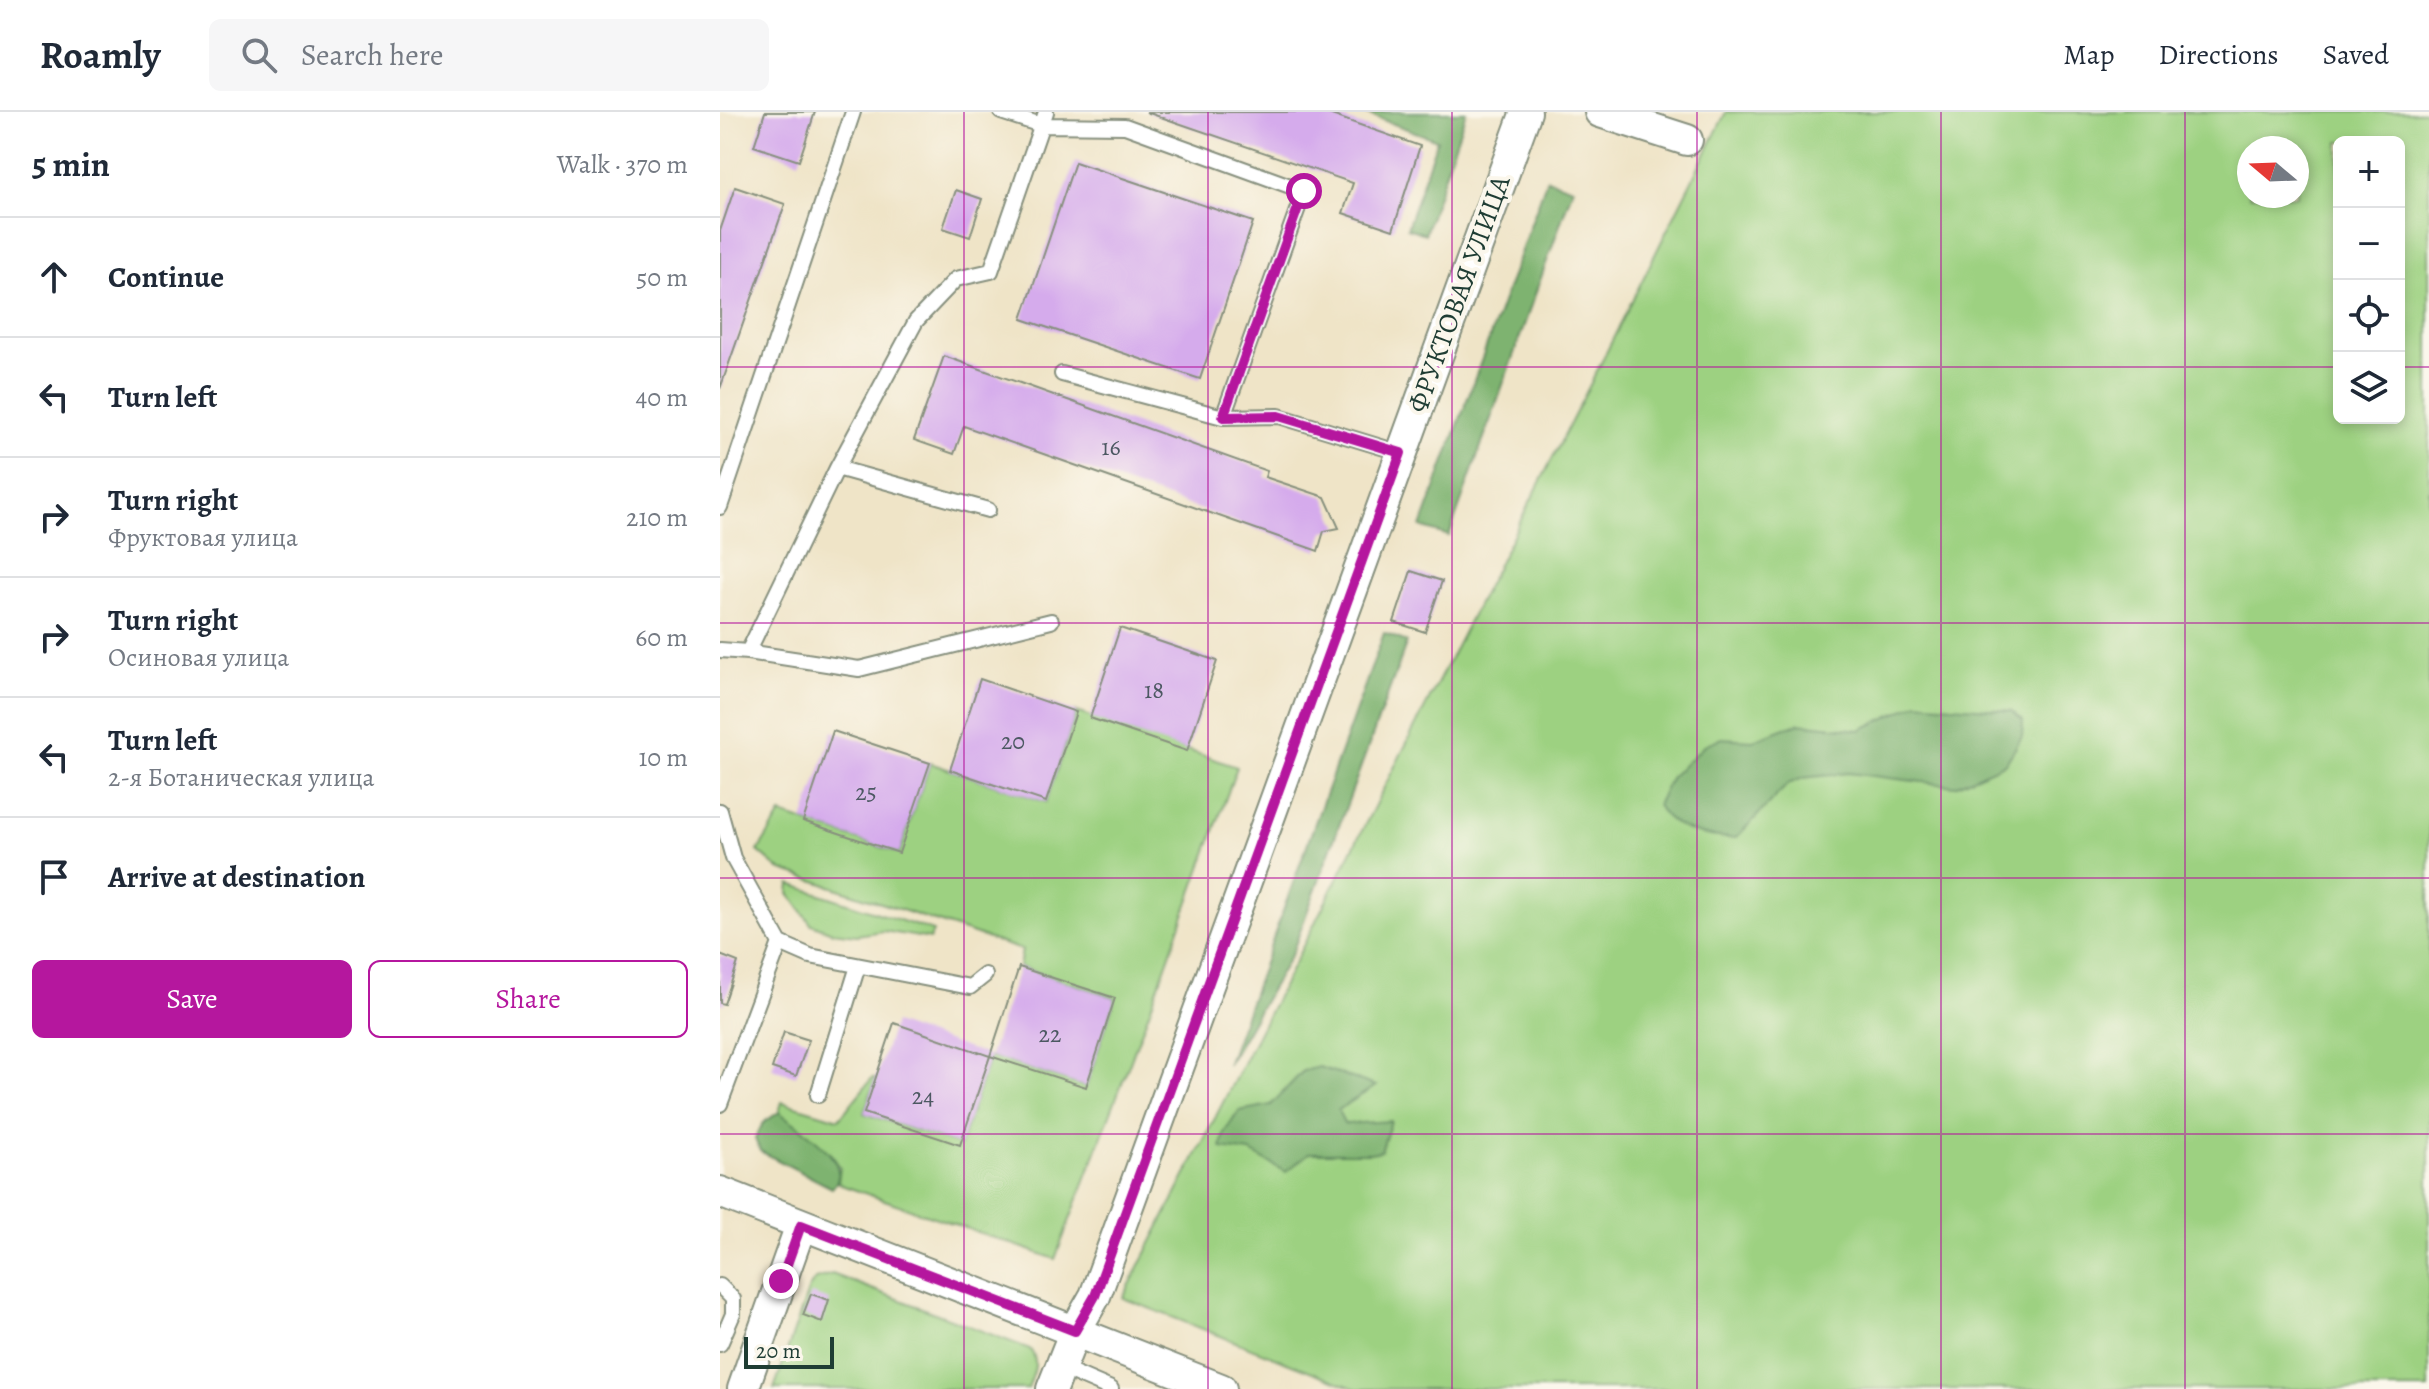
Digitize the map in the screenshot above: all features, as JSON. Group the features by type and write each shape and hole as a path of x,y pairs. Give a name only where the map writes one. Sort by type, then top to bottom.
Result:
{"street":[{"name":"ФРУКТОВАЯ УЛИЦА","path":"1056,1378 1075,1331 1095,1296 1526,112"},
{"path":"1600,112 1687,140"},
{"path":"720,1192 1221,1389"},
{"path":"743,1389 801,1225"}],"lane":[{"path":"720,507 853,112"},
{"path":"1001,112 1125,126 1304,191 1223,417"},
{"path":"748,652 837,468 916,321 956,279 991,271 1044,119"},
{"path":"1062,374 1223,417 1279,416 1401,453"},
{"path":"837,468 988,510"},
{"path":"720,650 859,669 1051,621"},
{"path":"720,811 727,856 780,943 810,956 970,987 985,975"},
{"path":"720,1104 727,1069 780,943"},
{"path":"818,1095 858,966"},
{"path":"720,1286 733,1299 733,1314 720,1344"},
{"path":"1056,1378 1111,1389"}],"green space":[{"path":"1361,112 1466,112 1425,234 1407,228 1437,140"},
{"path":"1726,112 2429,112 2429,1389 1356,1389 1123,1298 1596,373"},
{"path":"1547,179 1573,188 1449,536 1421,527"},
{"path":"1384,633 1407,642 1292,953 1227,1065"},
{"path":"1918,703 2012,711 2023,721 2022,737 2006,763 1955,786 1848,773 1803,778 1788,784 1736,838 1681,827 1663,814 1657,805 1671,777 1706,744 1721,738 1753,740 1799,723 1860,730"},
{"path":"1076,712 1237,767 1154,999 1055,1259 844,1186 838,1182 840,1167 831,1154 779,1112 782,1102 839,1119 872,1078 876,1078 864,1113 960,1145 990,1056 1086,1087 1115,998 1019,967 1022,950 779,869 758,851 781,814 899,853 930,763 1046,802"},
{"path":"790,884 933,931 930,939 883,931 857,935 832,932 811,924 789,893"},
{"path":"1319,1067 1376,1086 1338,1110 1344,1124 1391,1121 1381,1151 1309,1153 1286,1172 1250,1152 1221,1148 1224,1133 1239,1111 1271,1105 1303,1071"},
{"path":"779,1112 832,1156 838,1178 832,1188 760,1151 755,1139 763,1123"},
{"path":"832,1274 1030,1349 1035,1364 1028,1389 774,1389 809,1288 815,1279"}],"building":[{"path":"765,112 815,112 799,161 754,146"},
{"path":"1146,112 1323,112 1420,146 1393,230 1343,213 1353,183"},
{"path":"1075,162 1253,222 1200,379 1022,319"},
{"path":"735,187 785,204 720,389 720,231"},
{"path":"956,190 982,199 970,237 943,228"},
{"path":"944,356 1267,471 1265,477 1325,497 1339,528 1324,531 1318,551 964,426 954,454 914,440"},
{"path":"1411,571 1442,581 1425,632 1394,622"},
{"path":"1120,628 1217,661 1187,751 1090,718"},
{"path":"980,679 1076,712 1046,802 950,770"},
{"path":"833,731 930,763 899,853 803,821"},
{"path":"720,955 738,962 724,1004 720,1003"},
{"path":"1019,967 1115,998 1086,1087 990,1056"},
{"path":"894,1023 990,1056 960,1145 864,1113"},
{"path":"784,1032 809,1040 796,1076 772,1068"},
{"path":"811,1294 829,1300 822,1322 803,1315"}],"route":[{"path":"781,1281 801,1225 1075,1331 1095,1296 1401,453 1279,416 1223,417 1304,191"}]}
